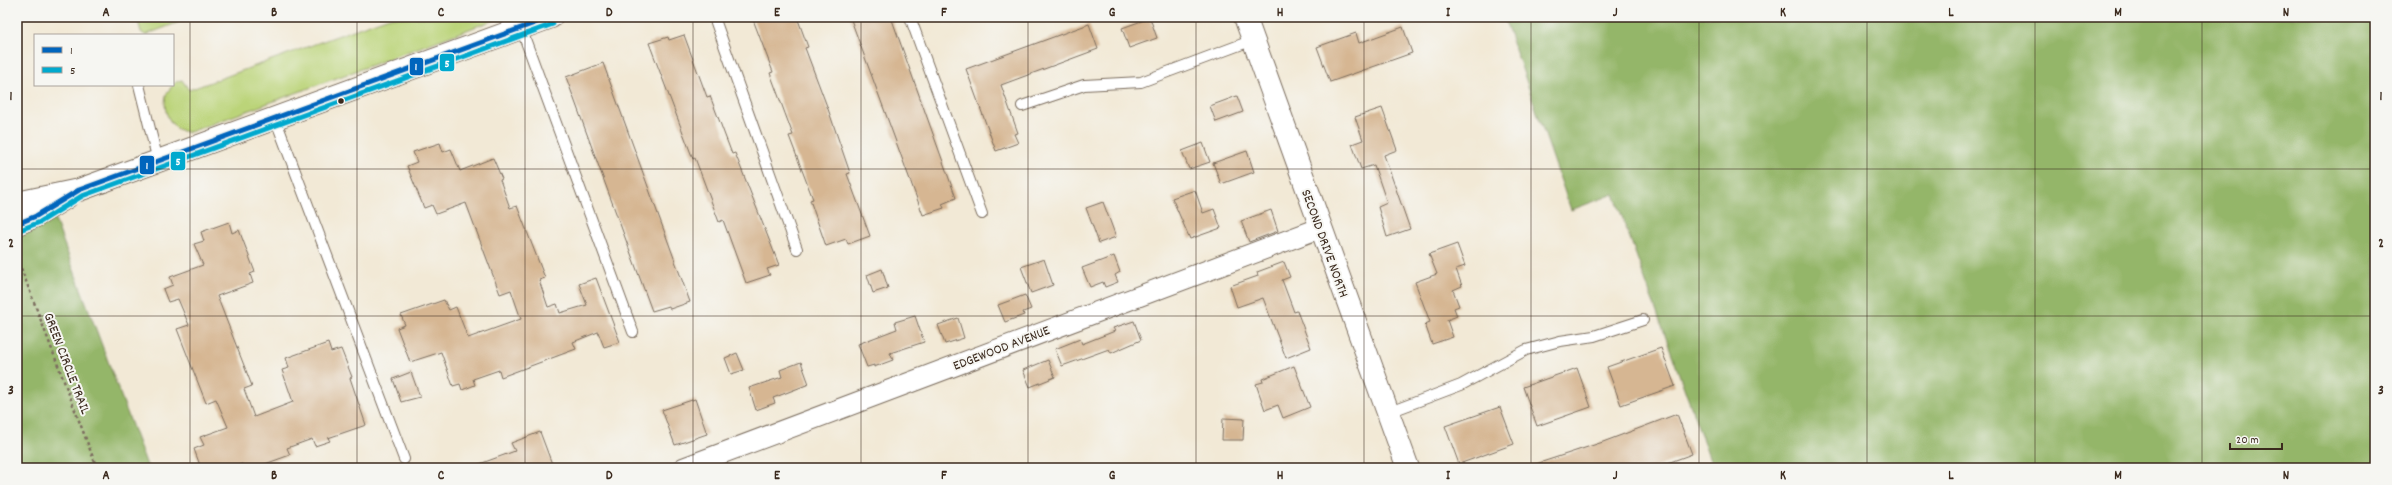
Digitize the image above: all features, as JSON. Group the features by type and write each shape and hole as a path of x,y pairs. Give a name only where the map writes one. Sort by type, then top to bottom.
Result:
{"street":[{"path":"17,203 79,190 550,17"},
{"name":"SECOND DRIVE NORTH","path":"1245,17 1408,468"},
{"path":"17,224 36,216 79,190"},
{"name":"EDGEWOOD AVENUE","path":"683,468 1320,228"}],"lane":[{"path":"714,17 797,249"},
{"path":"910,17 982,214"},
{"path":"521,28 633,332"},
{"path":"1022,106 1084,85 1141,82 1253,40"},
{"path":"139,86 158,161"},
{"path":"275,118 404,459"},
{"path":"1387,413 1461,385 1526,350 1560,341 1594,336 1643,320"}],"path":[{"path":"17,264 21,268 17,270"},
{"name":"GREEN CIRCLE TRAIL","path":"21,268 98,468"}],"green space":[{"path":"137,17 190,18 148,34 141,32"},
{"path":"389,17 502,17 190,132 178,129 173,125 167,115 165,102 169,90 177,81 182,80 189,90"},
{"path":"1504,17 2375,17 2375,468 1713,468 1614,194 1571,210"},
{"path":"54,217 148,468 17,468 17,233"}],"building":[{"path":"752,17 797,17 808,47 805,48 850,173 847,174 870,236 848,244 846,239 826,246 810,200 813,199 789,136 793,135 770,73 773,72"},
{"path":"850,17 891,17 956,198 942,204 944,208 923,215"},
{"path":"1150,18 1157,38 1129,48 1122,28"},
{"path":"1089,24 1098,49 1001,85 1018,133 1014,134 1018,143 996,151 966,69"},
{"path":"1403,27 1412,53 1330,82 1317,47 1356,33 1359,43"},
{"path":"684,35 707,97 710,96 732,154 735,153 779,265 767,269 770,275 746,283 723,220 719,222 695,158 693,159 649,43 668,37 669,40"},
{"path":"603,63 690,302 670,309 669,306 652,311 566,77"},
{"path":"1237,96 1243,112 1216,122 1210,106"},
{"path":"1382,108 1397,150 1384,155 1410,229 1387,237 1378,207 1387,203 1374,165 1361,169 1352,144 1363,140 1355,117"},
{"path":"440,143 443,152 451,149 460,171 493,158 502,179 500,180 510,208 517,206 545,278 539,280 548,307 557,304 560,313 587,305 579,284 596,278 620,342 604,347 598,332 573,342 576,349 501,377 499,370 473,379 475,385 462,390 460,384 453,386 441,352 410,362 397,328 405,325 401,315 444,300 449,310 456,307 468,338 521,319 511,290 500,294 466,203 436,214 432,205 424,208 407,166 417,162 413,152"},
{"path":"1203,143 1210,162 1189,169 1182,151"},
{"path":"1247,151 1254,172 1221,184 1213,163"},
{"path":"1195,190 1203,213 1214,209 1221,228 1190,239 1172,198"},
{"path":"1103,202 1116,237 1099,243 1086,208"},
{"path":"1271,210 1278,231 1249,242 1241,221"},
{"path":"229,222 232,233 239,230 255,272 250,274 253,283 217,296 252,386 244,389 254,417 293,402 282,370 289,368 286,358 328,343 331,352 341,349 352,377 350,378 366,425 328,438 330,441 315,446 312,439 287,448 290,455 254,468 244,468 242,464 231,468 201,468 194,449 204,445 200,437 228,427 216,399 206,403 177,329 189,325 178,299 168,302 163,289 173,285 170,277 203,265 194,244 204,241 201,232"},
{"path":"1457,244 1465,266 1456,269 1462,286 1453,290 1459,306 1454,308 1457,316 1447,320 1453,337 1432,344 1425,324 1430,322 1415,282 1437,274 1429,254"},
{"path":"1114,256 1120,272 1115,275 1118,282 1105,287 1103,282 1090,287 1082,268"},
{"path":"1044,259 1053,285 1031,293 1021,267"},
{"path":"1284,262 1290,277 1282,280 1294,312 1297,311 1311,348 1286,358 1263,298 1237,307 1230,286 1258,276 1257,272"},
{"path":"882,269 888,288 873,293 867,275"},
{"path":"1025,295 1031,309 1023,312 1024,315 1005,322 998,305"},
{"path":"915,316 924,342 890,353 893,360 874,367 874,365 867,367 858,344 897,329 895,322"},
{"path":"958,318 964,338 945,344 938,325"},
{"path":"1134,321 1141,340 1111,353 1109,349 1062,366 1055,349 1080,339 1082,344 1115,331 1113,328"},
{"path":"1661,348 1675,386 1621,405 1607,367"},
{"path":"737,353 744,370 731,374 725,358"},
{"path":"1048,360 1055,377 1030,387 1023,370"},
{"path":"801,362 809,384 773,398 775,403 756,410 749,388 782,377 780,370"},
{"path":"1294,366 1310,407 1283,418 1278,405 1265,410 1256,384 1263,382 1262,379"},
{"path":"1577,368 1591,407 1537,426 1523,387"},
{"path":"411,372 420,397 401,402 393,379"},
{"path":"695,399 707,434 675,445 662,410"},
{"path":"1500,407 1514,444 1459,464 1445,426"},
{"path":"1677,414 1692,454 1654,468 1530,468 1530,466 1603,442"},
{"path":"1223,418 1244,419 1243,440 1222,440"},
{"path":"540,432 552,464 541,468 474,468 474,466 515,451 511,443"}],"transit line":[{"name":"1","path":"17,224 36,216 79,190 551,17"},
{"name":"5","path":"20,230 40,222 82,196 553,24"}]}
